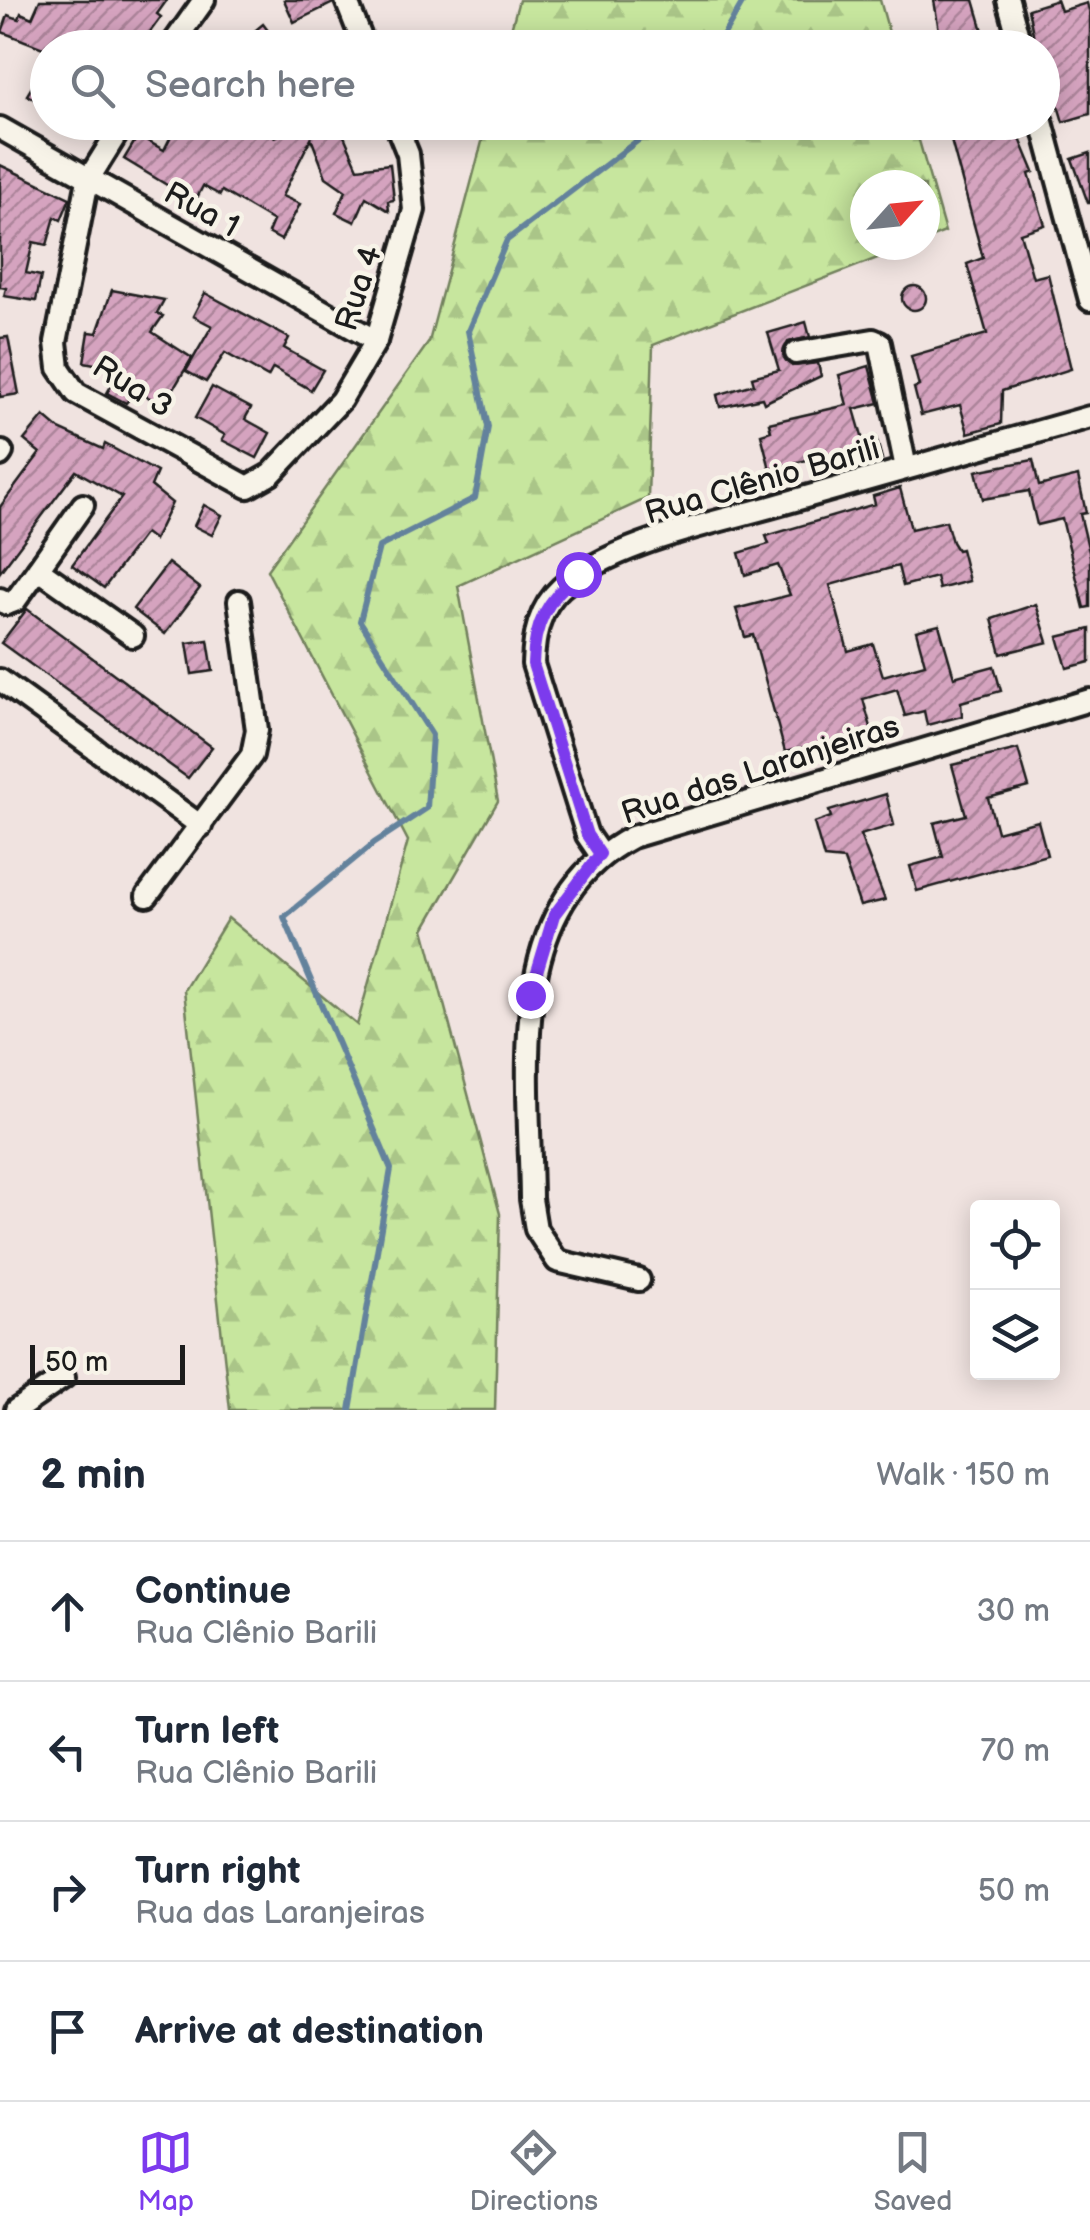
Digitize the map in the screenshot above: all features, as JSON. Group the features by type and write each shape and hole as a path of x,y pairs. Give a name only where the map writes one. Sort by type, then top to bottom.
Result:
{"street":[{"path":"183,30 204,0"},
{"path":"346,0 358,30"},
{"path":"1008,0 1016,30"},
{"name":"Rua 1","path":"0,128 376,341"},
{"name":"Rua 3","path":"113,140 88,180 56,342 59,368 76,393 248,487"},
{"name":"Rua 4","path":"248,487 271,474 341,400 376,341 414,210 408,154 402,140"},
{"path":"1047,140 1090,300"},
{"path":"796,353 873,340 880,343 906,468"},
{"name":"Rua Clênio Barili","path":"600,854 587,835 533,664 534,637 542,612 557,591 578,574 670,534 1090,417"},
{"path":"0,599 6,604 15,601 83,504"},
{"path":"38,569 133,636"},
{"path":"146,896 252,754 257,730 239,601"},
{"path":"0,680 201,826"},
{"name":"Rua das Laranjeiras","path":"639,1280 557,1261 536,1229 531,1199 530,995 554,915 600,854 632,838 1090,700"},
{"path":"16,1410 64,1378"}],"green space":[{"path":"519,0 880,0 888,30 511,30"},
{"path":"482,140 919,140 927,170 850,170 850,260 872,260 653,345 648,498 458,586 498,801 424,929 500,1214 495,1410 230,1410 184,990 228,918 357,1025 408,841 267,570 429,342"}],"building":[{"path":"40,0 167,0 151,30 30,30 30,43 2,32 8,15 19,19 21,13 32,18"},
{"path":"284,0 332,0 333,3 294,22"},
{"path":"934,0 974,0 983,30 939,30"},
{"path":"1057,0 1061,11 1087,3 1090,114 1063,122 1060,30 1032,30 1028,9"},
{"path":"136,140 145,140 164,150 169,140 310,140 282,196 300,204 281,240 268,233 273,221 222,191 220,195 203,186 195,202 124,159"},
{"path":"312,140 346,140 358,168 390,164 394,200 388,201 389,211 366,197 355,222 336,213 346,191 326,177"},
{"path":"951,140 1021,140 1034,172 1029,174 1045,225 1020,233 1033,278 1048,274 1071,369 1002,391 1001,424 968,433 960,405 921,415 911,356 987,334 967,264 983,258"},
{"path":"1090,153 1090,203 1088,203 1072,159"},
{"path":"0,165 70,198 61,220 55,217 47,245 33,242 26,273 41,276 36,301 4,296 6,288 0,287"},
{"path":"914,286 923,289 923,307 914,310 905,307 902,298 905,289"},
{"path":"112,290 164,300 157,313 163,316 152,332 192,358 164,405 136,391 126,403 107,393 121,369 84,362 89,332 97,333"},
{"path":"205,293 289,338 284,348 323,370 311,390 273,368 268,377 225,353 206,382 186,371 212,326 193,316"},
{"path":"806,322 810,337 788,342 783,356 792,366 818,363 821,376 764,403 762,398 720,407 717,395 754,384 752,377 779,370 768,333"},
{"path":"8,337 19,394 0,397 0,338"},
{"path":"869,366 879,403 854,409 863,440 876,437 882,459 865,464 860,447 770,469 761,434 771,431 769,423 847,405 839,375"},
{"path":"212,387 251,408 245,419 270,433 257,458 222,440 225,435 195,418"},
{"path":"44,416 59,429 103,449 105,444 157,472 151,486 172,503 154,540 145,533 104,588 72,565 122,497 76,471 0,572 0,507 40,453 24,440"},
{"path":"1033,460 1039,486 1078,476 1086,513 1080,514 1090,556 1090,607 1084,608 1062,519 1037,525 1029,491 983,499 976,471"},
{"path":"900,488 911,529 946,521 952,542 957,550 961,549 969,581 939,589 936,577 903,586 898,566 830,585 848,651 873,644 883,676 925,664 916,631 939,625 954,677 994,666 1001,691 961,702 962,716 927,725 924,711 905,716 897,689 863,699 872,731 785,752 753,635 745,637 736,609 790,595 778,565 745,575 739,553 769,544 766,536 875,504 873,496"},
{"path":"204,505 222,515 212,535 194,526"},
{"path":"168,563 200,588 165,634 133,609"},
{"path":"1036,604 1048,642 1001,654 992,619"},
{"path":"27,609 212,747 188,778 1,643"},
{"path":"1090,629 1090,662 1067,668 1058,637"},
{"path":"208,640 213,671 192,674 187,643"},
{"path":"1018,749 1029,787 988,798 997,832 1038,821 1047,855 917,891 910,866 943,857 934,823 966,815 952,765"},
{"path":"886,794 894,825 860,835 885,900 860,906 844,860 824,858 814,823 831,817 829,811"}],"waterway":[{"path":"726,30 744,0"},
{"path":"350,1410 391,1169 284,917 374,843 427,808 432,735 360,621 379,547 475,498 488,427 468,331 507,240 638,140"}],"route":[{"path":"530,995 554,915 600,854 587,835 533,664 534,637 542,612 557,591 578,574"}]}
